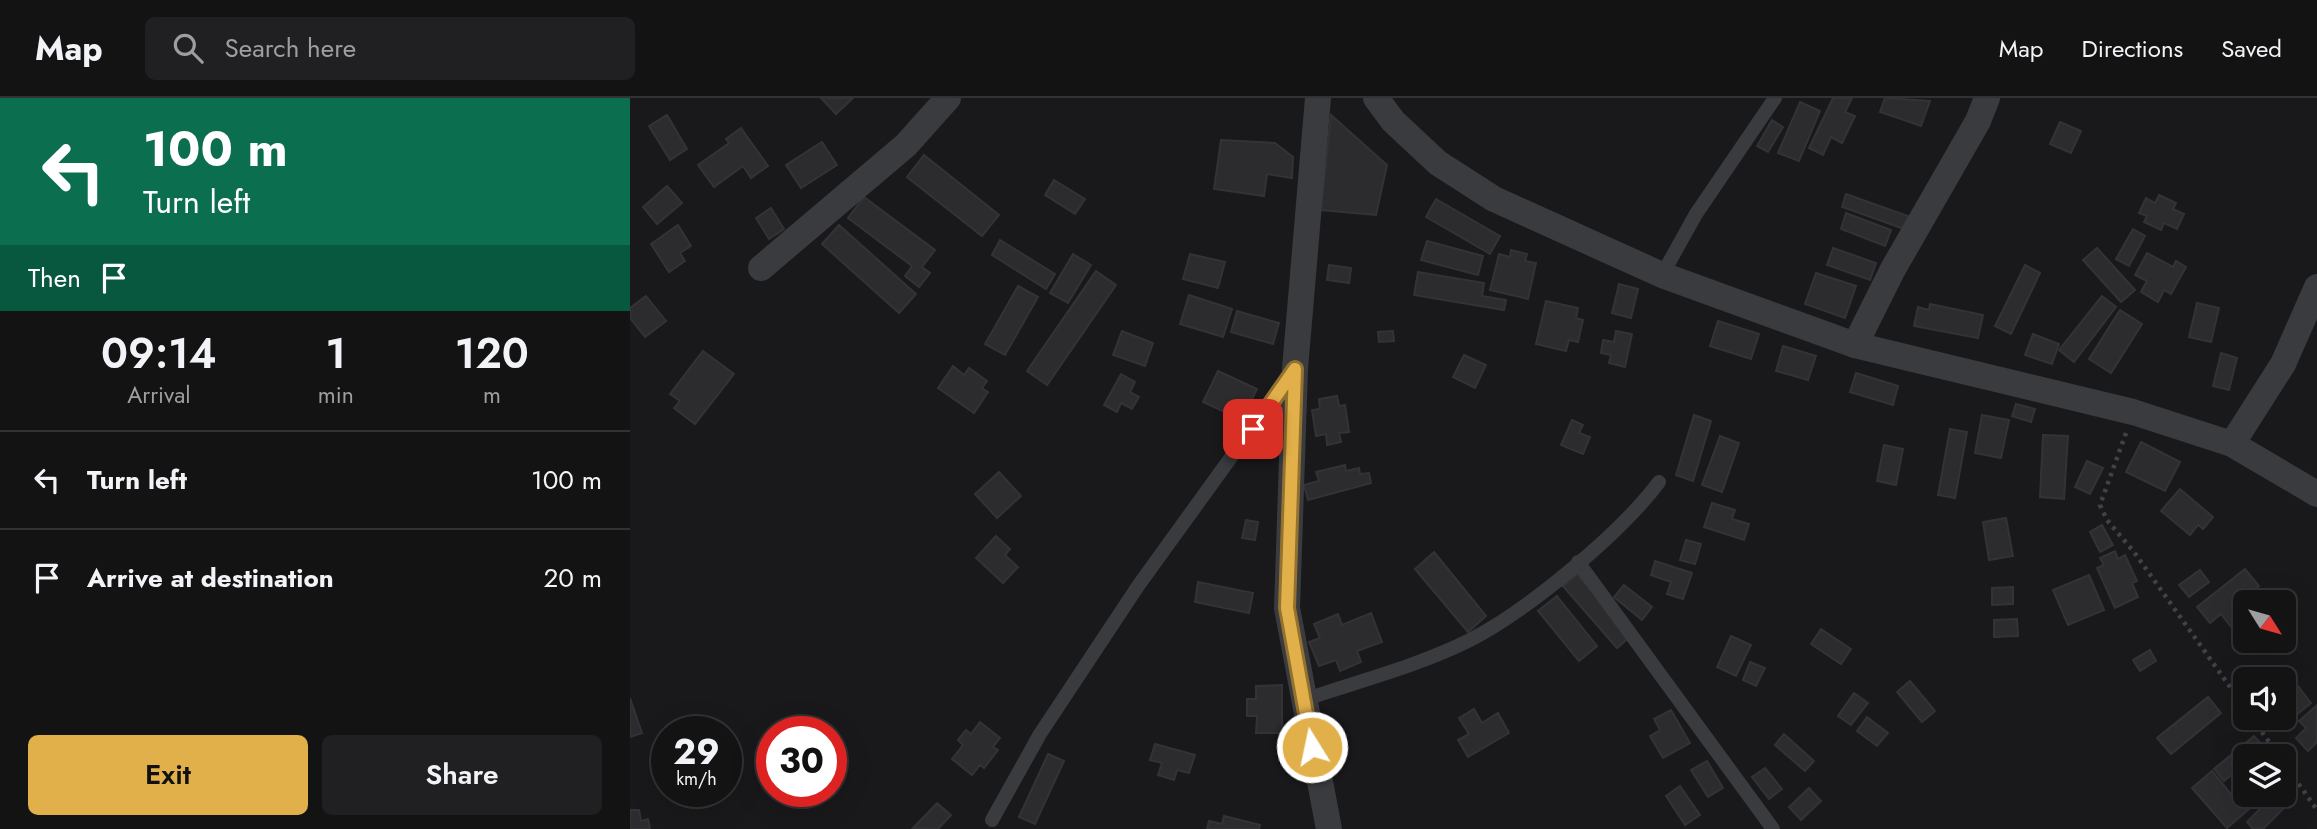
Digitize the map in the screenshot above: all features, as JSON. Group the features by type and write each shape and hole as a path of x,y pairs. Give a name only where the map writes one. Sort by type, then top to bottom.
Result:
{"street":[{"path":"1318,98 1295,369 1287,608 1329,829"},
{"path":"1376,98 1393,121 1438,163 1494,199 1662,275 1855,345 2133,412 2232,444 2317,494"},
{"path":"1855,345 1894,268 1978,121 1987,98"},
{"path":"761,268 906,145 943,100"},
{"path":"2232,444 2283,364 2317,287"}],"lane":[{"path":"1662,275 1696,214 1775,98"},
{"path":"992,820 1041,734 1138,586 1295,369"},
{"path":"1303,700 1418,661 1471,639 1578,562 1618,527 1659,482"},
{"path":"1578,562 1773,829"}],"path":[{"path":"2133,412 2100,505 2107,520 2134,552 2233,691"},
{"path":"2296,780 2317,810"}],"building":[{"path":"821,98 853,98 836,114"},
{"path":"1833,98 1852,98 1845,112 1855,116 1842,143 1831,137 1823,155 1809,148"},
{"path":"1885,98 1930,101 1921,126 1880,112"},
{"path":"1800,102 1820,111 1799,161 1778,153"},
{"path":"667,115 687,149 670,160 649,126"},
{"path":"1331,115 1387,165 1376,215 1321,210"},
{"path":"1772,120 1783,127 1768,152 1757,146"},
{"path":"2060,122 2081,131 2071,153 2050,144"},
{"path":"741,128 768,166 751,178 743,166 714,187 698,165 729,143 726,139"},
{"path":"1221,140 1275,143 1293,157 1292,178 1267,174 1264,196 1214,189"},
{"path":"822,142 837,165 801,188 786,165"},
{"path":"924,155 999,215 982,236 907,177"},
{"path":"1054,180 1085,199 1075,214 1045,195"},
{"path":"667,186 682,203 657,224 643,207"},
{"path":"1846,194 1908,216 1904,229 1842,207"},
{"path":"2159,195 2176,203 2173,209 2184,214 2177,229 2164,223 2161,230 2144,222 2147,216 2139,213 2146,198 2155,203"},
{"path":"864,197 935,250 922,267 930,273 919,287 905,276 912,266 848,218"},
{"path":"1436,199 1500,236 1490,254 1426,217"},
{"path":"771,208 784,229 769,239 756,218"},
{"path":"1846,213 1891,230 1885,246 1841,229"},
{"path":"678,225 691,246 680,253 685,261 669,272 651,244"},
{"path":"839,225 916,294 899,313 822,244"},
{"path":"2133,229 2145,236 2129,266 2116,259"},
{"path":"1000,240 1055,274 1046,289 992,255"},
{"path":"1427,241 1483,256 1478,275 1421,260"},
{"path":"1833,248 1876,263 1870,280 1827,265"},
{"path":"2097,248 2135,290 2121,302 2083,260"},
{"path":"1511,250 1527,254 1525,261 1536,263 1528,299 1490,290 1499,254 1510,257"},
{"path":"2147,253 2173,267 2176,261 2186,267 2171,294 2164,290 2158,302 2141,292 2147,281 2135,275"},
{"path":"1073,254 1091,265 1068,303 1050,293"},
{"path":"1190,254 1225,262 1218,288 1183,279"},
{"path":"1329,265 1351,268 1349,283 1327,280"},
{"path":"2025,265 2040,273 2011,334 1995,326"},
{"path":"1096,271 1116,285 1047,385 1027,371"},
{"path":"1418,272 1484,283 1482,296 1506,300 1504,310 1414,295"},
{"path":"1816,273 1856,286 1845,318 1805,304"},
{"path":"1619,284 1638,289 1631,318 1612,313"},
{"path":"1018,286 1038,297 1005,355 985,344"},
{"path":"1189,295 1232,309 1223,337 1180,324"},
{"path":"646,296 666,321 645,337 630,318 630,308"},
{"path":"2102,296 2116,307 2074,362 2059,350"},
{"path":"1546,301 1578,308 1576,318 1583,320 1578,342 1569,340 1566,351 1536,344"},
{"path":"2197,303 2219,308 2211,342 2189,337"},
{"path":"1930,304 1983,315 1978,338 1914,326 1918,307 1929,310"},
{"path":"2120,310 2142,324 2111,373 2089,359"},
{"path":"1237,311 1279,323 1273,344 1231,332"},
{"path":"1718,321 1759,334 1751,359 1710,346"},
{"path":"1122,331 1153,343 1145,366 1113,355"},
{"path":"1393,331 1394,341 1379,342 1378,332"},
{"path":"1616,331 1632,334 1625,367 1609,363 1611,355 1601,353 1603,340 1614,342"},
{"path":"2033,334 2059,344 2052,364 2025,355"},
{"path":"1783,346 1816,356 1808,380 1776,371"},
{"path":"703,351 734,374 695,424 674,408 680,401 670,394"},
{"path":"2221,353 2237,358 2229,390 2213,386"},
{"path":"1464,355 1486,365 1475,388 1453,377"},
{"path":"953,366 964,375 969,368 987,381 982,388 988,392 974,413 938,388"},
{"path":"1218,371 1257,389 1242,420 1203,402"},
{"path":"1856,373 1898,386 1893,405 1850,392"},
{"path":"1121,374 1135,382 1130,392 1139,397 1132,409 1121,403 1117,412 1104,405"},
{"path":"1337,396 1339,406 1345,405 1349,432 1339,433 1341,442 1327,445 1326,434 1316,436 1312,410 1320,409 1319,399"},
{"path":"2016,404 2035,409 2031,422 2012,416"},
{"path":"1694,415 1711,421 1693,481 1676,475"},
{"path":"1982,415 2009,420 2001,458 1975,453"},
{"path":"1572,420 1583,425 1579,433 1590,437 1583,454 1561,445"},
{"path":"1950,429 1967,432 1955,498 1938,495"},
{"path":"2043,435 2068,436 2064,499 2040,497"},
{"path":"1720,436 1739,443 1722,492 1702,485"},
{"path":"2141,442 2180,462 2165,491 2126,472"},
{"path":"1884,445 1903,449 1896,485 1877,481"},
{"path":"2087,461 2103,468 2090,494 2075,487"},
{"path":"1345,465 1346,471 1359,468 1360,474 1369,473 1371,483 1308,500 1304,485 1319,481 1316,472"},
{"path":"999,472 1021,496 997,518 975,494"},
{"path":"2180,489 2213,517 2203,529 2198,525 2190,535 2161,511"},
{"path":"1712,503 1735,510 1732,519 1749,524 1744,540 1704,527"},
{"path":"2006,518 2013,556 1989,560 1983,522"},
{"path":"1246,520 1258,522 1255,540 1242,538"},
{"path":"2102,525 2113,545 2100,552 2090,532"},
{"path":"996,536 1010,549 1005,555 1018,567 1003,583 976,558"},
{"path":"1686,540 1701,544 1695,564 1680,560"},
{"path":"2115,551 2118,559 2125,555 2137,581 2132,583 2138,597 2115,608 2097,568 2104,565 2100,558"},
{"path":"1434,552 1486,616 1468,632 1415,569"},
{"path":"1655,561 1692,573 1683,599 1667,594 1671,582 1651,575"},
{"path":"2245,569 2259,586 2253,590 2233,590 2233,630 2221,614 2210,623 2197,607"},
{"path":"2200,570 2209,582 2189,597 2179,585"},
{"path":"1577,574 1631,636 1617,648 1563,586"},
{"path":"2089,575 2104,610 2068,625 2053,590"},
{"path":"1198,582 1253,593 1249,613 1195,602"},
{"path":"1624,585 1652,607 1642,620 1614,597"},
{"path":"2013,587 2013,604 1992,605 1992,588"},
{"path":"1557,596 1597,646 1579,661 1538,611"},
{"path":"1371,613 1382,642 1357,651 1361,662 1340,671 1336,660 1319,666 1309,642 1320,638 1314,624 1338,614 1342,625"},
{"path":"2017,619 2018,636 1994,637 1994,620"},
{"path":"1821,629 1851,649 1841,664 1811,644"},
{"path":"1731,636 1751,645 1736,676 1717,667"},
{"path":"2150,650 2156,661 2140,671 2133,660"},
{"path":"1750,662 1765,668 1756,686 1743,680"},
{"path":"1910,681 1935,711 1922,722 1897,692"},
{"path":"1282,685 1282,733 1256,733 1257,716 1247,716 1247,699 1256,699 1256,686"},
{"path":"2298,686 2311,703 2296,715"},
{"path":"1854,693 1868,703 1851,725 1838,716"},
{"path":"2208,697 2221,713 2171,754 2157,738"},
{"path":"630,698 642,733 630,737"},
{"path":"2317,705 2317,742 2308,751 2296,738 2306,728 2299,721"},
{"path":"1474,709 1482,723 1498,713 1509,733 1468,757 1458,740 1469,734 1459,718"},
{"path":"1671,710 1690,743 1663,758 1650,736 1660,730 1654,719"},
{"path":"1867,717 1888,733 1877,746 1857,731"},
{"path":"980,722 1000,738 993,747 998,750 984,768 980,765 972,775 952,759 963,745 958,740 966,730 971,734"},
{"path":"1784,734 1814,761 1805,771 1775,745"},
{"path":"2254,736 2261,744 2244,744"},
{"path":"1155,744 1195,755 1189,773 1177,770 1174,780 1158,775 1162,763 1150,760"},
{"path":"2233,753 2233,773 2224,781 2214,769"},
{"path":"1048,754 1064,761 1035,824 1019,817"},
{"path":"1707,761 1723,788 1708,797 1691,770"},
{"path":"1765,768 1782,789 1769,799 1752,777"},
{"path":"2212,771 2233,797 2233,807 2251,807 2227,828 2192,788"},
{"path":"1680,786 1700,815 1685,825 1666,796"},
{"path":"1809,788 1821,801 1801,820 1789,807"},
{"path":"937,803 951,815 938,829 913,828"},
{"path":"2261,807 2285,807 2263,829 2253,829 2247,822"},
{"path":"630,810 639,810 641,821 648,819 650,829 630,829"},
{"path":"1224,816 1260,825 1259,829 1207,829 1209,821 1222,824"}],"route":[{"path":"1253,429 1295,369 1287,608 1312,747"}]}
